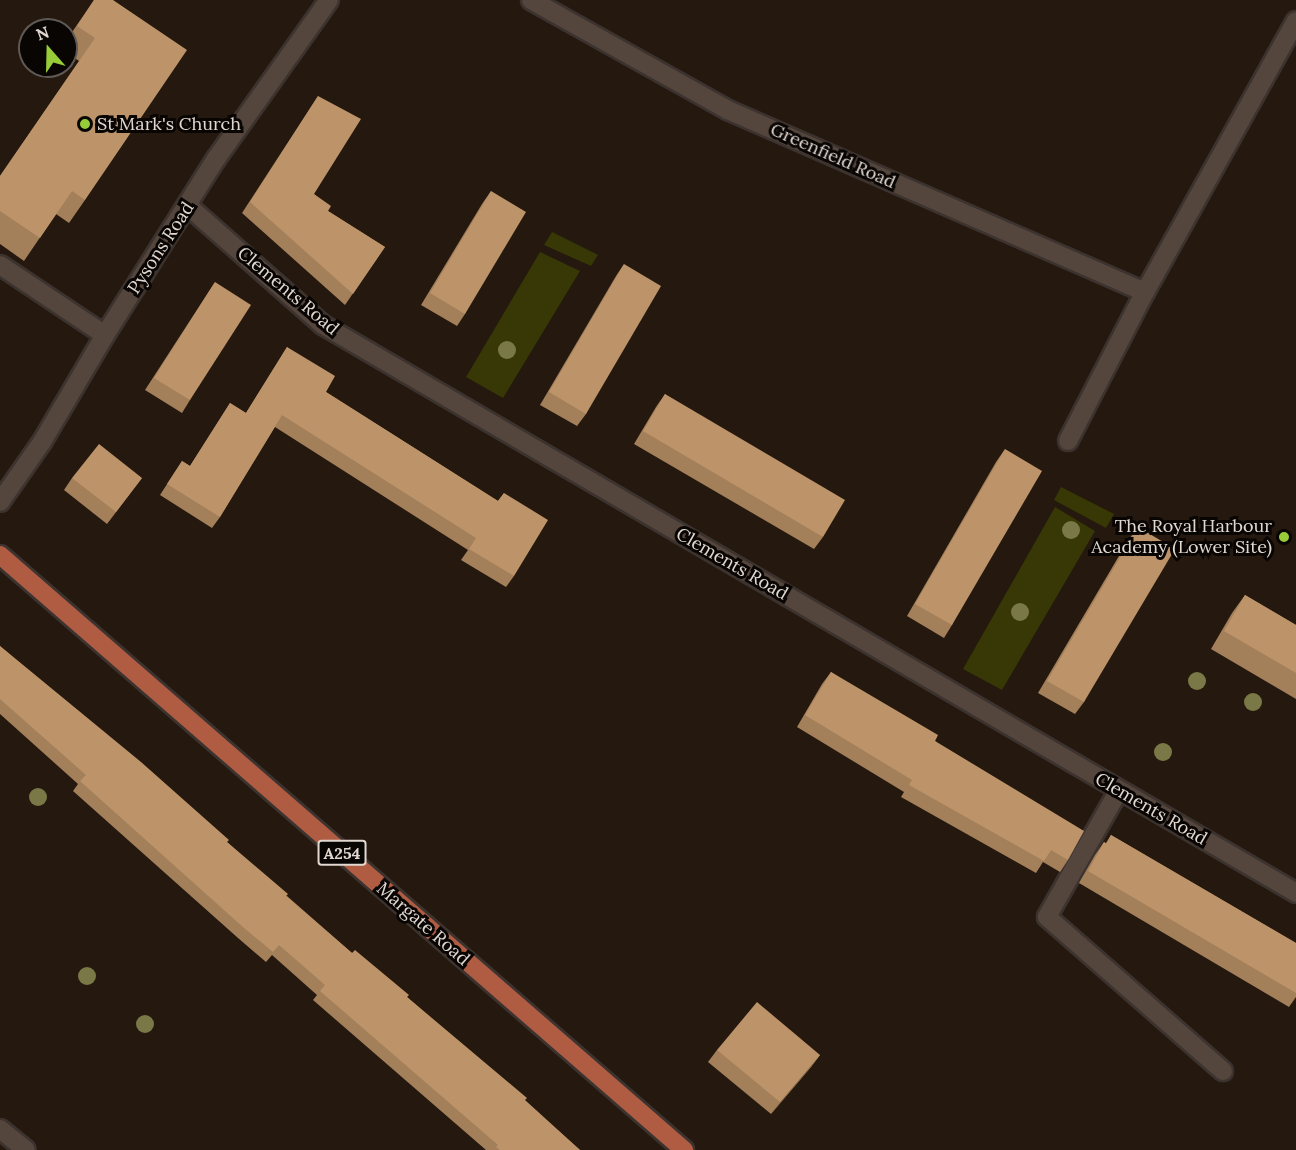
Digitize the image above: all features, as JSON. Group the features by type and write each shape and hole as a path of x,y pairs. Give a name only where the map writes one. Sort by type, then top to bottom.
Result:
{"main road":[{"name":"Margate Road","path":"0,555 684,1150"}],"street":[{"name":"Pysons Road","path":"0,502 42,442 105,335 216,159 329,0"},
{"name":"Greenfield Road","path":"531,0 728,110 1145,292"},
{"path":"1068,441 1145,292 1296,21"},
{"name":"Clements Road","path":"188,206 323,325 1296,894"},
{"path":"0,265 105,335"},
{"path":"1119,790 1047,917 1224,1071"},
{"path":"0,1129 26,1150"}],"shaded area":[{"path":"552,232 598,255 591,266 544,245"},
{"path":"540,252 580,271 503,398 466,377"},
{"path":"1061,487 1114,514 1106,528 1054,500"},
{"path":"1055,507 1095,531 1002,690 963,669"}],"building":[{"name":"St Mark's Church","path":"94,0 113,0 187,50 85,200 72,191 40,238 0,211 0,176 67,78 78,78 78,63 95,38 78,24"},
{"path":"318,96 361,119 314,194 331,206 328,211 385,247 353,294 250,202"},
{"path":"491,191 526,212 465,314 430,293"},
{"path":"624,264 661,286 586,414 549,392"},
{"path":"215,282 251,305 190,400 154,378"},
{"path":"287,347 335,376 326,392 498,501 504,493 548,520 514,576 469,549 476,538 282,415 220,517 167,484 182,461 190,466 230,403 246,413"},
{"path":"665,394 845,500 823,537 643,431"},
{"path":"99,444 142,478 116,512 72,478"},
{"path":"1005,449 1042,471 952,625 915,604"},
{"path":"1138,527 1175,549 1084,702 1047,681"},
{"path":"1245,595 1296,625 1296,673 1224,631"},
{"path":"0,646 141,762 229,840 227,842 288,894 286,896 352,953 355,950 409,995 407,997 527,1098 525,1100 580,1150 500,1150 496,1147 498,1145 320,991 325,985 279,945 273,952 244,928 80,781 86,775 0,699"},
{"path":"831,672 938,735 935,741 1084,831 1068,860 1051,850 1044,861 909,785 912,780 805,715"},
{"path":"1111,835 1296,943 1296,993 1088,871 1104,842 1106,844"},
{"path":"757,1002 820,1055 780,1102 717,1050"}],"place":[{"name":"St Mark's Church","path":"85,124"},
{"name":"The Royal Harbour Academy (Lower Site)","path":"1284,537"}]}
